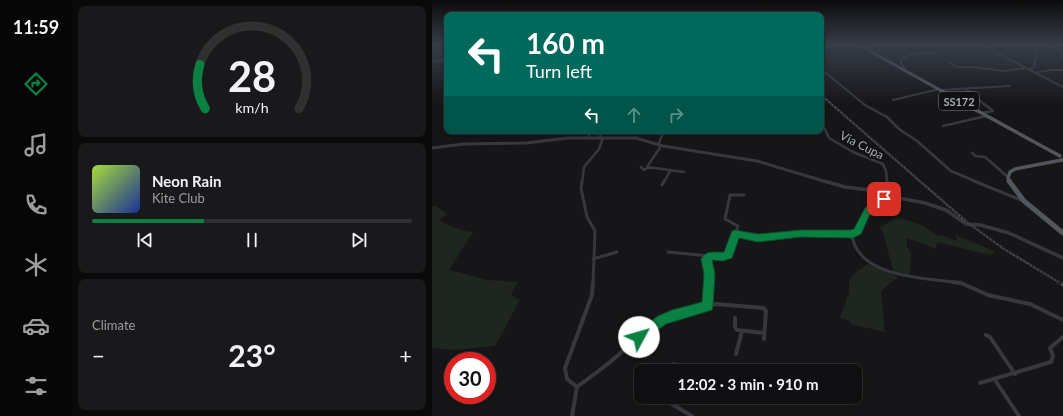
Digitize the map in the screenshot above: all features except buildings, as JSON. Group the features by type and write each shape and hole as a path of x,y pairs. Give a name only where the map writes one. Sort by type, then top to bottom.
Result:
{"main road":[{"name":"SS172","path":"894,64 1062,158"},
{"path":"1062,158 1056,162 1015,169 1010,172 1008,177 1010,183 1026,202 1038,214 1063,233"}],"street":[{"path":"902,64 906,71"},
{"path":"953,64 956,67 978,67 1001,71 1026,68"},
{"path":"1020,64 1063,87"},
{"path":"1029,70 1034,67 1034,64"},
{"path":"1035,73 1050,70 1063,70"},
{"path":"824,71 859,101 887,117 899,129 917,141 951,171 1010,194 1026,202"},
{"path":"893,100 940,90 1010,86"},
{"path":"966,89 993,111 982,114"},
{"path":"943,126 986,116"},
{"name":"Via Cupa","path":"824,127 829,138 852,152 883,164 886,171 888,194"},
{"path":"577,387 567,379 566,368 591,297 595,231 587,217 581,188 584,167 599,149 601,134"},
{"path":"648,168 660,145 663,134"},
{"path":"432,149 456,145 526,143 564,138 636,138 660,145 757,161 845,187 877,191 900,197 946,210 966,224 980,225 1009,233 1063,258"},
{"path":"972,153 979,157 985,157 1008,177"},
{"path":"641,168 644,170 648,168 684,172"},
{"path":"662,185 670,171"},
{"path":"735,234 758,238 801,234 853,234 858,231 868,210 888,194"},
{"path":"668,252 723,257 728,255 738,225 725,219 730,195 744,195"},
{"path":"853,234 852,239 861,255 871,264 898,276 961,283 988,295 1030,304 1063,320"},
{"path":"593,259 617,252"},
{"path":"707,306 710,274 706,259 710,256"},
{"path":"572,416 577,387 609,363 653,325 672,315 716,304 766,309 764,338"},
{"path":"735,318 735,328 737,330 764,333"},
{"path":"736,354 742,331"},
{"path":"986,335 990,337 1015,374"},
{"path":"980,383 995,380 1051,362 1053,356 1050,348 1063,337"},
{"path":"995,380 1019,416"},
{"path":"672,404 692,416"}],"shaded area":[{"path":"436,206 447,214 439,220 459,229 473,232 449,270 488,280 518,282 511,295 520,300 495,346 455,350 432,348 432,207"},
{"path":"897,217 922,225 938,236 941,235 957,241 956,235 994,252 992,255 985,254 937,242 936,249 907,238 907,247 911,253 910,275 894,273 882,230 879,228"},
{"path":"867,264 897,276 898,278 887,285 881,292 885,332 850,324 850,321 840,317 849,293 849,281 852,276"}],"railway":[{"path":"824,98 968,223 1004,249 1060,283"},
{"path":"1058,282 1063,285"}],"route":[{"path":"639,337 653,325 672,315 707,306 710,274 706,259 708,256 725,257 728,255 735,234 758,238 801,234 853,234 858,231 868,210 884,199"}]}
